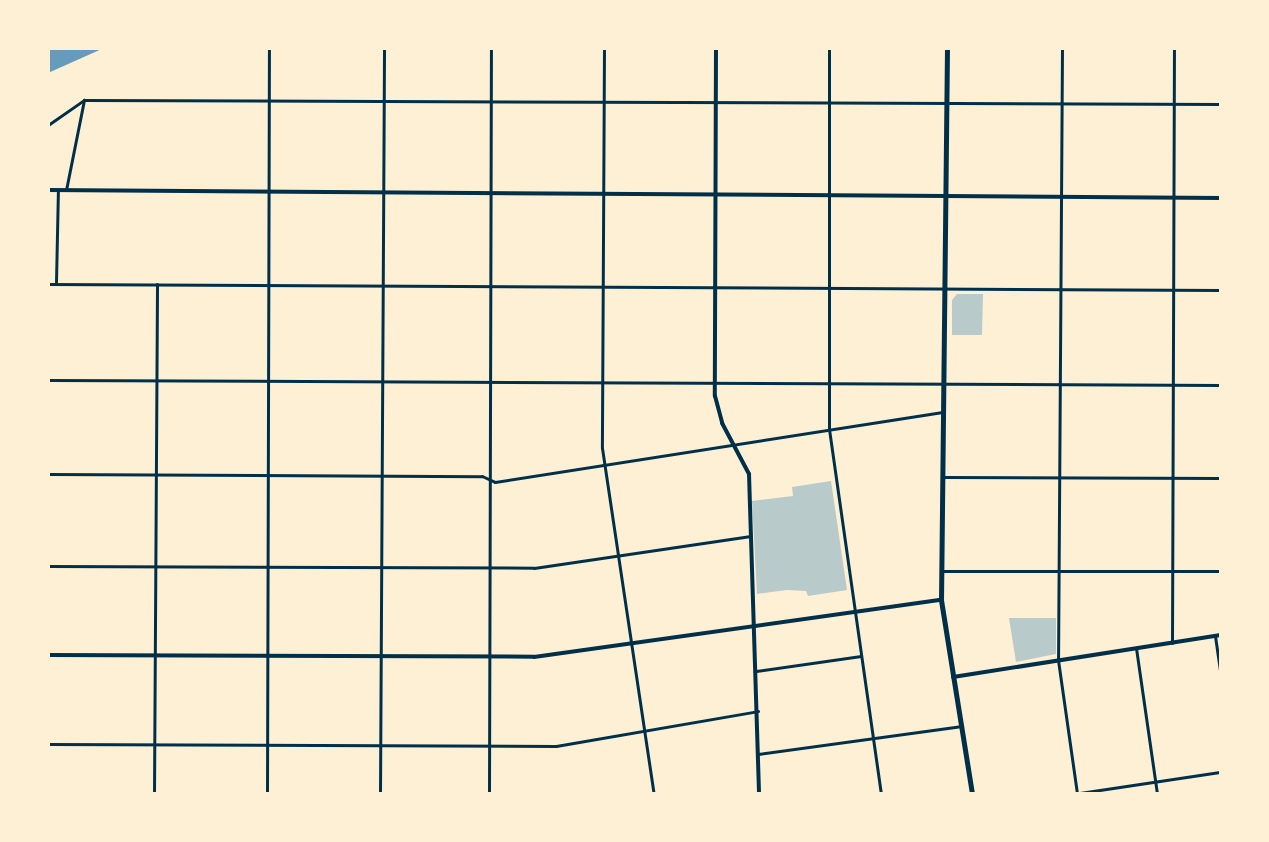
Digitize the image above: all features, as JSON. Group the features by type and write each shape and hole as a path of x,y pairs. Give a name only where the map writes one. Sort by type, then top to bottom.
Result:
{"main road":[{"path":"947,48 941,600 972,794"}],"street":[{"path":"267,794 269,48"},
{"path":"380,794 383,48"},
{"path":"489,794 491,48"},
{"path":"604,48 604,465 654,794"},
{"path":"716,48 715,383 719,415 749,474 759,794"},
{"path":"829,48 829,429 881,794"},
{"path":"1062,48 1061,571 1058,660 1076,794 1221,772"},
{"path":"1172,643 1174,48"},
{"path":"66,190 84,100"},
{"path":"48,125 84,100 1221,104"},
{"path":"48,190 1221,198"},
{"path":"56,284 58,190"},
{"path":"48,284 269,288 1221,290"},
{"path":"154,794 154,381 157,284"},
{"path":"48,380 1221,385"},
{"path":"48,474 482,476 490,480 943,412"},
{"path":"943,477 1221,478"},
{"path":"48,566 534,568 751,536"},
{"path":"941,571 1221,571"},
{"path":"48,655 489,658 631,643 941,600"},
{"path":"953,677 1218,636 1221,677"},
{"path":"1136,648 1157,794"},
{"path":"756,671 861,656"},
{"path":"48,744 556,746 758,711"},
{"path":"758,754 962,726"}],"shaded area":[{"path":"957,294 983,294 982,335 952,335 952,300"},
{"path":"831,481 847,590 808,596 806,591 787,590 757,594 752,501 793,496 792,487"},
{"path":"1009,618 1056,618 1056,654 1016,662"}],"water":[{"path":"48,48 104,48 48,73"}]}
